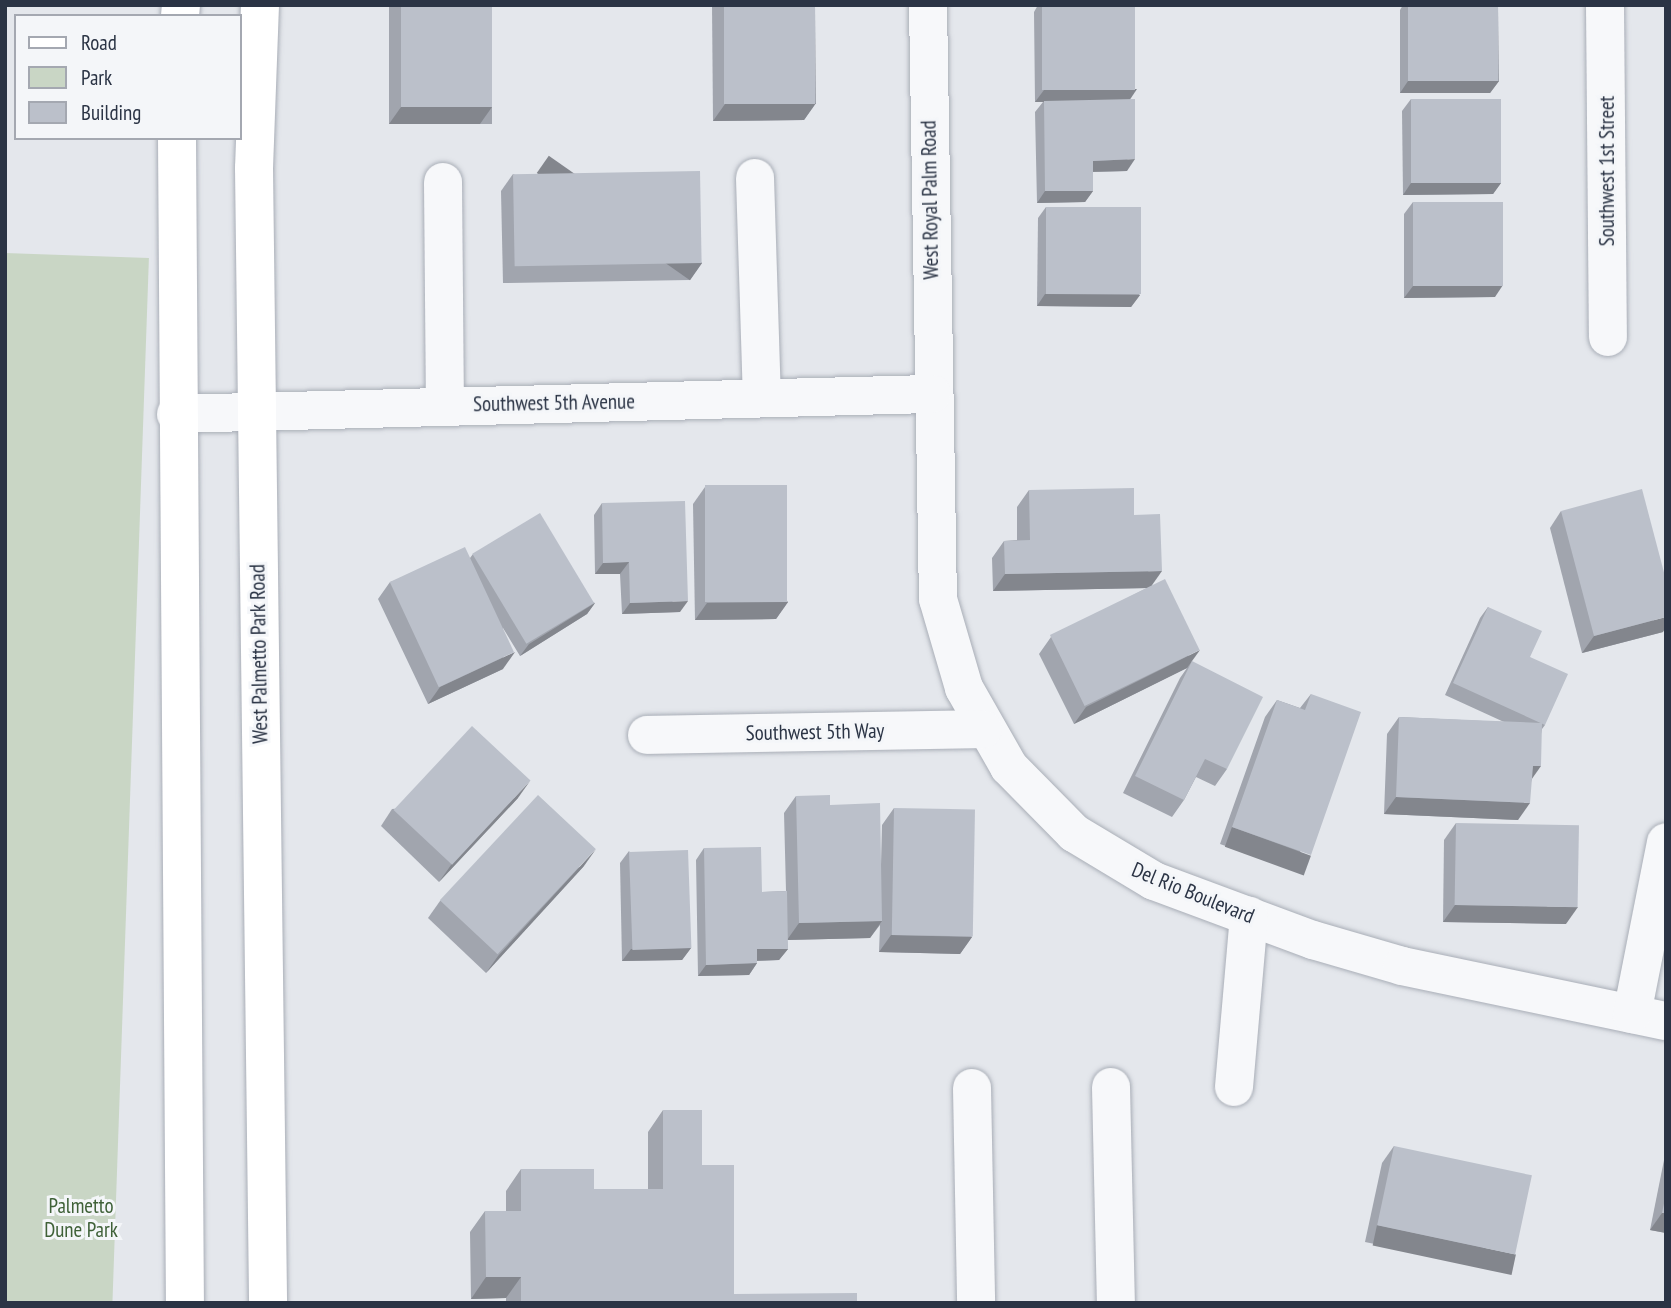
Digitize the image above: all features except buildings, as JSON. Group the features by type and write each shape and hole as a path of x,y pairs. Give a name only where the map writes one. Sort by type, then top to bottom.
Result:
{"main road":[{"name":"West Palmetto Park Road","path":"260,5 254,168 268,1303"},
{"path":"177,140 176,414 185,1303"}],"street":[{"name":"West Royal Palm Road","path":"928,5 932,394"},
{"name":"Southwest 1st Street","path":"1605,5 1608,337"},
{"path":"755,178 762,398"},
{"path":"443,183 445,406"},
{"name":"Southwest 5th Avenue","path":"176,414 932,394"},
{"name":"Del Rio Boulevard","path":"932,394 938,599 948,644 984,729 1040,802 1084,840 1154,881 1249,916 1402,966 1649,1018"},
{"name":"Southwest 5th Way","path":"647,735 984,729"},
{"path":"1649,1018 1666,842"},
{"path":"1234,1087 1249,916"},
{"path":"1111,1087 1116,1303"},
{"path":"972,1088 976,1303"}],"green space":[{"name":"Palmetto Dune Park","path":"5,253 149,258 112,1303 5,1303"}]}
